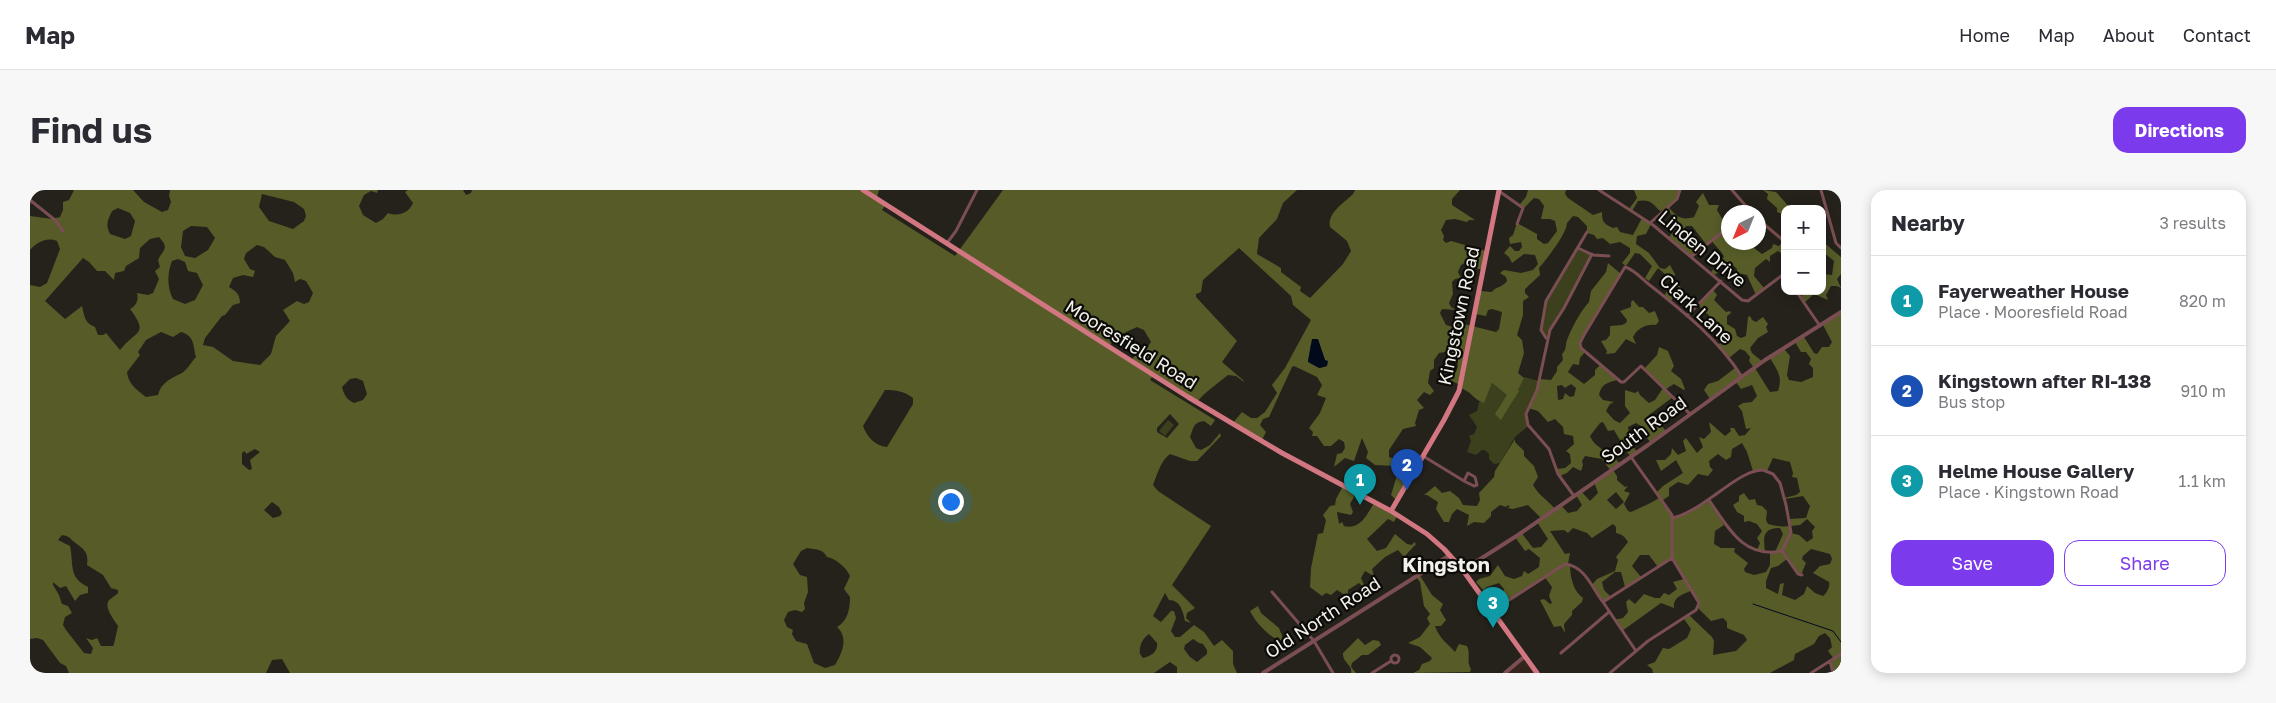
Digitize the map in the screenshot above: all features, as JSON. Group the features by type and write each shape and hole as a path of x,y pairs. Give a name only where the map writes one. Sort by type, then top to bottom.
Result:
{"main road":[{"name":"Mooresfield Road","path":"863,190 1201,405 1282,453 1391,512"},
{"name":"Kingstown Road","path":"1391,512 1459,391 1499,190"},
{"path":"1391,512 1426,534 1450,555 1537,673"}],"street":[{"path":"946,244 956,231 977,190"},
{"path":"1499,190 1523,208 1517,224"},
{"name":"Linden Drive","path":"1599,190 1650,223 1721,280 1742,300 1748,301 1781,276"},
{"path":"1650,223 1659,213 1677,200 1680,190"},
{"path":"1732,190 1745,205"},
{"path":"1821,190 1836,243 1841,248"},
{"path":"30,200 55,220 63,230"},
{"path":"1766,226 1781,239"},
{"path":"1547,338 1541,330 1546,301 1587,232"},
{"path":"1692,256 1721,233"},
{"path":"1578,248 1592,254 1609,256"},
{"path":"1574,496 1558,474 1549,449 1531,430 1526,420 1528,409 1537,390 1547,338 1592,254"},
{"name":"Clark Lane","path":"1690,414 1641,366 1624,382 1621,382 1581,348 1580,343 1584,335 1624,270 1627,268 1687,316 1719,346 1742,377"},
{"path":"1687,316 1721,280"},
{"path":"1799,295 1820,326"},
{"name":"South Road","path":"1462,570 1518,535 1742,377 1841,312"},
{"path":"1423,456 1474,486 1478,481 1476,477 1468,473 1464,480"},
{"path":"1610,673 1636,651 1698,607 1697,598 1672,558 1672,518 1667,507 1631,457"},
{"path":"1672,518 1689,513 1753,471 1764,470 1773,474 1780,483 1791,532 1782,550"},
{"path":"1708,500 1729,530 1742,542 1762,552 1782,550"},
{"path":"1782,550 1798,574 1802,575"},
{"name":"Old North Road","path":"1266,672 1450,555"},
{"path":"1603,602 1672,558"},
{"path":"1492,611 1565,564 1574,566 1582,573 1636,651"},
{"path":"1272,592 1314,641 1333,673"},
{"path":"1561,653 1609,612"},
{"path":"1811,673 1841,654"},
{"path":"1505,673 1525,656"},
{"path":"1372,673 1391,661"},
{"path":"1830,661 1833,673"}],"shaded area":[{"path":"1525,656 1537,673 1505,673"}],"green space":[{"path":"74,190 133,190 144,202 162,212 168,210 171,202 170,190 378,190 377,193 371,191 364,195 359,206 363,215 376,223 388,213 399,214 409,209 413,203 405,192 408,190 463,190 466,195 471,193 472,190 879,190 877,197 887,203 882,210 955,256 1003,190 1297,190 1283,203 1277,219 1259,238 1257,254 1281,268 1281,272 1301,287 1300,291 1310,298 1343,264 1351,251 1347,241 1330,227 1330,222 1334,213 1355,190 1460,190 1452,199 1452,205 1475,220 1467,222 1455,219 1446,220 1441,230 1444,236 1443,240 1446,243 1451,241 1486,251 1483,270 1475,268 1466,262 1461,265 1458,272 1461,278 1455,279 1452,282 1453,294 1449,303 1456,310 1442,309 1440,313 1446,325 1453,327 1460,323 1496,332 1499,329 1502,312 1492,309 1488,310 1486,316 1475,314 1480,291 1492,292 1505,283 1507,281 1506,277 1500,273 1504,270 1521,273 1533,270 1538,264 1535,255 1524,254 1512,263 1504,253 1510,246 1515,251 1519,251 1522,247 1521,242 1510,244 1509,238 1513,235 1517,223 1537,234 1537,239 1544,244 1548,243 1557,231 1555,221 1541,219 1544,206 1539,199 1534,198 1524,208 1520,204 1526,197 1528,190 1566,190 1565,194 1568,198 1593,215 1602,212 1604,222 1613,228 1617,227 1620,232 1633,235 1642,218 1651,224 1646,234 1637,236 1636,244 1649,253 1660,268 1665,269 1670,265 1675,274 1673,281 1681,287 1670,302 1664,296 1671,285 1667,276 1658,268 1649,281 1645,278 1652,266 1640,254 1635,253 1626,266 1622,263 1630,253 1630,248 1620,242 1610,244 1603,238 1597,239 1594,235 1587,233 1587,226 1578,217 1573,216 1567,223 1556,246 1539,268 1540,275 1525,289 1525,293 1529,297 1523,301 1523,315 1517,335 1522,340 1524,353 1518,373 1524,378 1519,391 1501,420 1495,414 1507,395 1492,383 1484,403 1478,400 1460,388 1460,385 1450,380 1450,375 1456,372 1458,366 1451,351 1439,353 1434,360 1434,368 1430,371 1428,383 1434,391 1430,395 1424,392 1417,400 1424,408 1419,410 1415,423 1416,426 1403,429 1389,450 1389,457 1404,463 1412,452 1420,458 1397,501 1391,495 1397,475 1395,466 1375,465 1366,458 1368,452 1362,438 1354,461 1345,458 1334,467 1337,454 1342,453 1345,448 1344,442 1339,439 1331,446 1324,446 1317,436 1312,436 1313,432 1309,428 1320,413 1326,398 1317,395 1322,385 1317,377 1294,366 1269,417 1263,419 1260,425 1266,432 1262,440 1232,424 1242,412 1251,418 1257,418 1265,412 1277,393 1272,385 1285,368 1311,320 1293,305 1291,296 1239,248 1203,280 1201,292 1196,294 1196,297 1237,341 1222,362 1244,382 1236,376 1228,375 1196,403 1152,377 1150,380 1215,420 1211,426 1204,421 1194,426 1190,437 1196,448 1201,450 1210,445 1220,433 1221,436 1197,461 1190,461 1170,454 1162,464 1156,477 1153,485 1158,491 1211,526 1172,585 1195,608 1187,613 1186,618 1191,623 1185,621 1178,604 1173,600 1169,600 1165,593 1153,616 1161,622 1171,611 1174,611 1176,618 1171,631 1175,637 1180,637 1194,625 1204,632 1214,646 1222,640 1233,651 1233,664 1237,673 1177,673 1177,667 1170,662 1154,673 290,673 282,659 272,660 266,673 69,673 66,666 60,663 43,640 37,638 30,639 30,285 40,287 47,283 60,249 57,241 46,240 30,250 30,216 52,219 60,217 63,210 63,202 69,200","holes":["262,194 294,202 304,209 306,216 304,221 293,229 269,221 259,207","118,208 130,213 135,221 131,236 125,239 110,234 108,222 112,211","191,226 207,227 215,238 208,250 195,258 185,256 181,247 183,231","159,237 165,247 158,260 160,267 155,271 159,279 153,293 148,295 137,293 138,298 130,309 136,317 140,328 136,335 120,350 106,333 98,335 95,327 87,321 82,306 65,319 45,301 83,258 97,271 105,271 114,280 115,273 124,271 126,266 139,258 140,248 150,239","257,245 264,247 275,257 285,260 293,273 295,282 300,279 306,281 313,293 309,302 304,304 297,301 283,310 290,321 276,336 271,354 260,365 233,361 213,347 203,345 205,338 222,316 233,305 240,303 237,293 229,287 233,278 243,275 253,277 255,271 250,269 244,259 246,253","178,259 185,262 188,271 197,273 203,285 195,300 185,304 173,299 168,280 172,261","1137,327 1144,330 1151,342 1143,354 1135,356 1130,362 1108,348 1118,334","161,332 173,337 181,332 191,339 196,357 184,372 164,384 158,395 146,397 131,383 127,372 140,355 138,352 146,340","1318,340 1327,366 1320,368 1308,361 1311,344","356,378 363,381 367,394 363,400 354,403 345,395 342,387 350,379","885,390 900,391 913,398 913,404 887,447 875,443 863,426","1170,414 1179,424 1167,438 1157,432 1157,428","255,449 260,452 250,460 252,469 249,470 242,464 242,453 245,451 246,454","272,502 279,507 282,513 280,516 273,518 264,510","62,535 68,537 82,548 87,556 87,565 103,575 111,588 118,590 118,593 107,605 110,614 118,626 114,644 113,646 101,646 97,638 92,640 86,638 93,648 91,654 84,653 63,625 65,617 72,613 68,606 62,604 53,585 53,582 60,588 66,586 75,601 80,595 88,593 88,587 77,579 73,570 70,546 58,540","807,548 819,550 827,557 834,559 850,576 844,589 850,597 849,610 844,621 837,627 843,636 843,646 835,665 825,668 814,663 807,644 796,641 792,634 793,630 787,627 784,620 788,612 795,610 802,612 805,609 804,603 808,592 807,577 800,575 793,564 801,551","1149,634 1157,643 1155,651 1143,658 1140,654 1142,643","1193,639 1203,644 1207,650 1207,654 1197,662 1184,649 1185,645"]},
{"path":"1634,190 1680,190 1680,194 1669,208 1682,218 1686,218 1694,217 1699,206 1696,202 1705,190 1703,193 1709,205 1719,205 1717,210 1721,217 1721,250 1757,250 1762,254 1772,248 1773,244 1779,246 1781,244 1781,253 1778,251 1770,256 1770,262 1766,259 1755,268 1754,276 1764,288 1756,295 1747,275 1737,273 1737,269 1730,262 1726,262 1715,275 1711,272 1724,257 1712,241 1706,244 1692,226 1686,226 1680,235 1697,251 1691,256 1669,237 1679,224 1667,209 1660,211 1650,202 1638,201 1632,211 1629,209 1637,198"},
{"path":"1763,190 1776,192 1787,205 1781,205 1781,214 1777,212 1777,208 1767,199 1768,194"},
{"path":"1826,244 1841,257 1841,274 1837,279 1841,288 1831,286 1826,295 1826,274 1832,275 1834,261 1826,254"},
{"path":"1578,248 1592,254 1547,338 1541,330 1546,301"},
{"path":"1608,263 1621,274 1580,343 1585,352 1580,358 1579,365 1573,364 1568,372 1584,384 1595,375 1595,370 1600,365 1617,380 1603,386 1599,395 1603,400 1614,402 1610,404 1606,411 1614,420 1620,423 1630,413 1625,406 1625,390 1635,393 1638,391 1649,403 1655,400 1663,388 1644,369 1657,355 1659,347 1668,351 1674,366 1671,371 1681,379 1685,389 1674,384 1666,389 1673,397 1649,415 1649,421 1654,427 1661,425 1666,431 1651,443 1642,432 1641,426 1636,423 1628,427 1630,442 1637,452 1631,457 1625,450 1616,445 1620,440 1614,430 1608,431 1603,422 1600,423 1590,436 1596,444 1620,464 1613,470 1617,480 1625,487 1628,486 1624,491 1630,493 1624,504 1628,511 1631,512 1659,498 1656,493 1683,473 1676,460 1661,471 1656,460 1665,460 1671,454 1672,448 1678,455 1686,451 1683,441 1686,438 1697,453 1703,447 1699,437 1704,439 1711,432 1709,422 1725,436 1731,431 1730,428 1734,428 1739,436 1745,435 1751,428 1746,429 1742,411 1738,406 1743,403 1752,402 1757,396 1752,385 1741,389 1736,382 1710,399 1704,390 1708,384 1718,381 1735,368 1742,377 1754,368 1749,361 1750,357 1745,351 1740,349 1729,358 1718,345 1726,337 1725,331 1698,305 1713,290 1717,295 1714,300 1726,312 1730,311 1731,313 1727,316 1727,324 1735,329 1737,336 1741,338 1746,336 1748,317 1750,316 1756,322 1763,317 1768,324 1766,327 1768,332 1758,338 1750,348 1752,353 1763,362 1755,368 1770,392 1778,391 1780,381 1770,358 1784,349 1790,356 1787,375 1789,380 1801,382 1813,377 1813,368 1809,364 1811,359 1806,352 1801,352 1795,342 1804,337 1814,353 1817,354 1822,347 1829,347 1832,342 1823,325 1841,313 1841,673 1833,673 1831,663 1834,659 1828,651 1832,647 1830,638 1825,633 1819,636 1814,644 1795,654 1794,660 1770,673 1653,673 1652,669 1647,665 1655,662 1663,648 1669,649 1687,638 1691,629 1684,619 1689,615 1712,637 1714,641 1713,655 1736,651 1747,640 1744,635 1727,628 1727,622 1723,618 1711,621 1698,608 1692,590 1677,598 1674,608 1661,603 1622,631 1614,620 1623,618 1628,612 1626,602 1629,599 1635,604 1644,594 1655,598 1660,598 1664,593 1669,595 1677,589 1673,582 1684,579 1672,559 1658,567 1649,555 1640,555 1632,566 1641,577 1625,587 1621,572 1615,572 1602,582 1604,590 1610,596 1603,602 1592,585 1597,579 1615,571 1618,560 1616,557 1628,542 1626,539 1616,533 1616,527 1613,524 1592,538 1587,533 1573,528 1568,533 1564,530 1550,531 1565,554 1570,553 1568,564 1570,565 1573,583 1583,598 1582,602 1572,611 1572,615 1564,624 1565,633 1561,626 1554,627 1540,600 1544,599 1550,604 1552,603 1549,596 1552,587 1544,576 1507,601 1503,594 1504,589 1499,583 1483,590 1476,582 1479,579 1490,576 1498,565 1505,576 1514,579 1522,576 1524,571 1528,574 1539,567 1540,558 1529,549 1525,551 1515,537 1521,532 1533,548 1541,547 1548,539 1537,522 1541,518 1528,505 1513,509 1507,508 1510,507 1508,505 1506,507 1500,505 1491,512 1491,516 1484,523 1474,522 1467,526 1469,515 1457,509 1452,514 1449,522 1444,522 1436,509 1438,502 1424,495 1435,486 1442,493 1450,491 1459,498 1463,505 1477,506 1480,500 1479,493 1494,477 1495,471 1515,439 1515,442 1524,451 1524,456 1534,466 1538,477 1533,485 1555,509 1561,505 1568,513 1577,511 1582,505 1576,495 1581,491 1590,501 1598,493 1594,482 1610,470 1602,459 1585,456 1582,461 1581,471 1573,467 1567,473 1560,476 1557,469 1565,468 1571,463 1570,454 1566,451 1574,444 1573,436 1564,434 1563,427 1555,419 1548,422 1538,411 1528,408 1540,379 1551,380 1557,371 1557,367 1563,360 1562,354 1565,351 1567,340 1574,325 1589,302 1591,291 1606,272","holes":["1571,384 1576,388 1574,396 1570,397 1565,393 1563,399 1558,400 1557,386 1562,385 1565,388","1742,443 1753,471 1767,471 1773,458 1790,462 1793,473 1792,477 1797,478 1800,492 1784,498 1803,496 1810,506 1806,518 1789,519 1790,526 1768,524 1766,520 1767,511 1762,506 1757,505 1755,499 1749,500 1744,493 1739,496 1739,501 1733,505 1737,512 1744,516 1744,522 1749,521 1757,524 1762,531 1757,538 1760,543 1757,550 1765,553 1765,535 1770,530 1780,528 1783,534 1775,552 1770,553 1770,565 1766,572 1754,575 1745,572 1744,569 1748,563 1734,552 1735,548 1721,548 1714,544 1715,531 1724,525 1709,501 1689,513 1673,518 1663,500 1669,496 1669,488 1678,482 1688,485 1698,474 1708,476 1713,470 1710,467 1709,461 1718,454 1726,460 1731,457 1732,449","1616,492 1624,502 1616,509 1607,500","1807,519 1815,527 1812,531 1813,538 1807,542 1799,535 1791,533 1790,526 1800,525","1811,549 1830,554 1832,559 1830,564 1820,566 1813,573 1829,582 1828,590 1823,596 1815,593 1807,586 1804,594 1795,600 1782,595 1784,583 1780,584 1778,594 1766,588 1766,581 1771,568 1778,566 1787,559 1797,573 1801,575 1806,563 1802,559"]},
{"path":"1803,295 1813,295 1804,303 1800,297"},
{"path":"1816,295 1826,295 1828,300"},
{"path":"1633,300 1639,307 1643,307 1649,313 1655,311 1659,321 1656,325 1649,325 1637,331 1633,337 1636,344 1626,339 1615,353 1606,354 1607,351 1601,341 1606,340 1610,335 1610,326 1626,323 1627,320 1620,311 1631,307"},
{"path":"1524,377 1539,381 1526,414 1528,426 1515,437 1500,463 1494,464 1489,459 1489,454 1485,450 1476,455 1467,452 1471,441 1469,436 1474,434 1477,427 1469,415 1477,411 1479,402 1484,402 1492,383 1508,395 1496,414 1504,415"},
{"path":"1168,420 1174,425 1165,436 1159,431"},
{"path":"1343,486 1356,493 1350,504 1353,512 1351,515 1337,512 1339,524 1342,522 1344,526 1355,526 1363,520 1374,503 1397,516 1394,522 1388,519 1367,539 1377,551 1386,548 1395,534 1407,544 1412,545 1414,542 1416,544 1404,557 1398,550 1385,557 1372,569 1374,576 1365,571 1361,578 1366,589 1359,583 1348,590 1348,597 1337,590 1331,595 1326,593 1322,596 1310,587 1311,568 1318,534 1323,533 1326,520 1323,515 1330,506 1335,505"},
{"path":"1419,574 1432,595 1443,604 1440,610 1446,620 1441,626 1435,626 1437,630 1455,652 1459,644 1467,646 1470,672 1413,673 1432,658 1420,647 1408,643 1420,637 1430,624 1427,618 1430,614 1424,606 1420,582 1416,577"},
{"path":"1258,606 1261,613 1279,628 1284,641 1274,638 1256,620 1250,611"},
{"path":"1358,638 1365,645 1373,640 1379,641 1381,645 1368,655 1362,655 1352,663 1351,667 1356,673 1351,673 1343,653"}],"water":[{"path":"1312,339 1318,339 1325,360 1328,361 1327,366 1319,368 1308,362"}],"waterway":[{"path":"1753,604 1833,631 1841,642"}],"place":[{"name":"Kingstown after RI-138","path":"1407,490"},
{"name":"Fayerweather House","path":"1360,505"},
{"name":"Helme House Gallery","path":"1493,628"}],"district":[{"name":"Kingston","path":"1446,565"}]}
